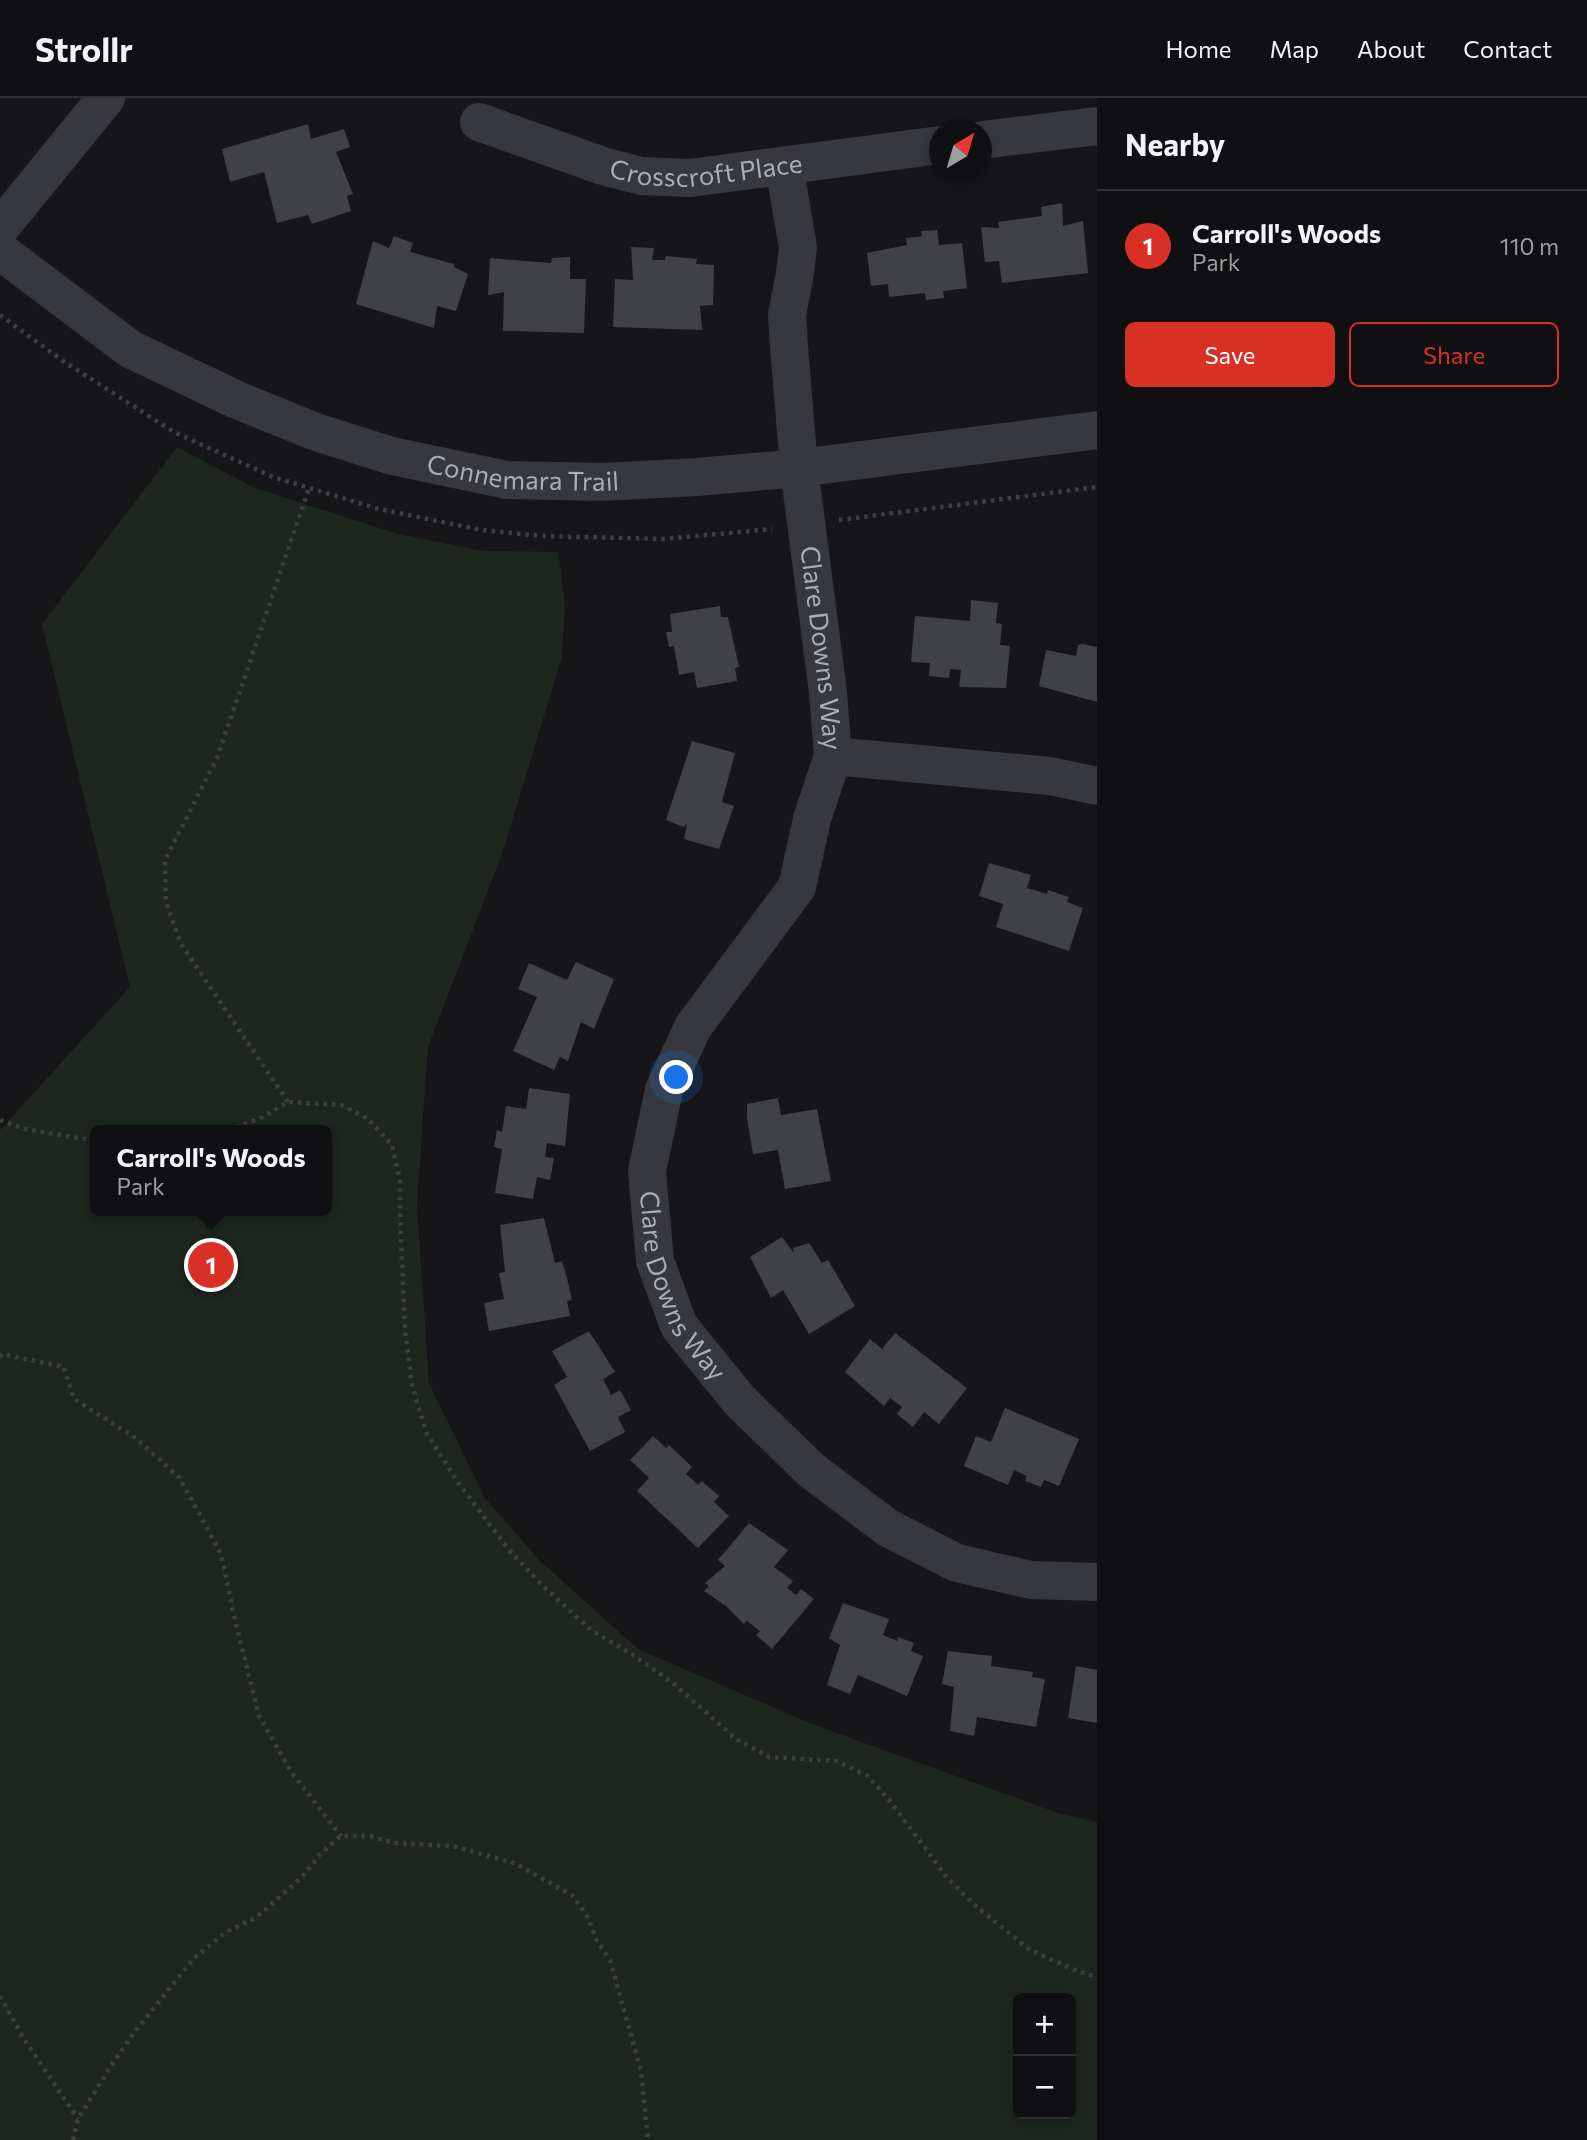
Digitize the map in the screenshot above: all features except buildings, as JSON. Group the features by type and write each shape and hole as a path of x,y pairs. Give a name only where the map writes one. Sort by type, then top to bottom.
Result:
{"street":[{"path":"0,228 106,98"},
{"name":"Crosscroft Place","path":"479,122 603,166 641,176 691,178 929,146"},
{"path":"992,139 1097,126"},
{"name":"Clare Downs Way","path":"785,166 798,247 787,315 799,468 828,692 833,756 812,819 797,887 693,1027 664,1090 647,1171 655,1261 679,1326 740,1401 811,1470 888,1528 957,1563 1031,1580 1097,1582"},
{"name":"Connemara Trail","path":"0,251 130,349 237,400 316,432 392,456 507,480 608,482 697,477 799,468 1097,430"},
{"path":"833,756 1050,776 1097,786"}],"path":[{"path":"0,315 63,361 174,432 273,477 379,509 481,530 541,536 663,539 720,535 1097,487"},
{"path":"288,1102 181,944 166,903 165,860 217,758 309,488"},
{"path":"242,1125 259,1119 288,1102 341,1105 367,1118 392,1145 400,1180 405,1330 412,1385 428,1434 459,1483 509,1550 541,1584 591,1630 673,1683 736,1739 769,1757 836,1761 868,1776 948,1879 977,1907 1030,1950 1097,1977"},
{"path":"0,1120 25,1129 90,1140"},
{"path":"0,1357 2,1354 64,1367 74,1399 134,1437 179,1477 222,1554 259,1717 292,1773 341,1836"},
{"path":"73,2140 78,2119 134,2034 194,1958 226,1932 257,1917 303,1876 320,1854 341,1836 370,1836 394,1843 452,1846 514,1863 572,1895 587,1916 597,1941 610,1960 641,2070 648,2140"},
{"path":"0,1996 24,2039 78,2119"}],"shaded area":[{"path":"177,447 255,488 398,534 484,551 558,552 565,603 562,657 503,851 428,1047 417,1205 429,1383 485,1498 539,1560 638,1649 812,1724 1058,1813 1097,1822 1097,2140 0,2140 0,1130 130,987 42,624"}],"place":[{"name":"Carroll's Woods","path":"211,1265"}]}
